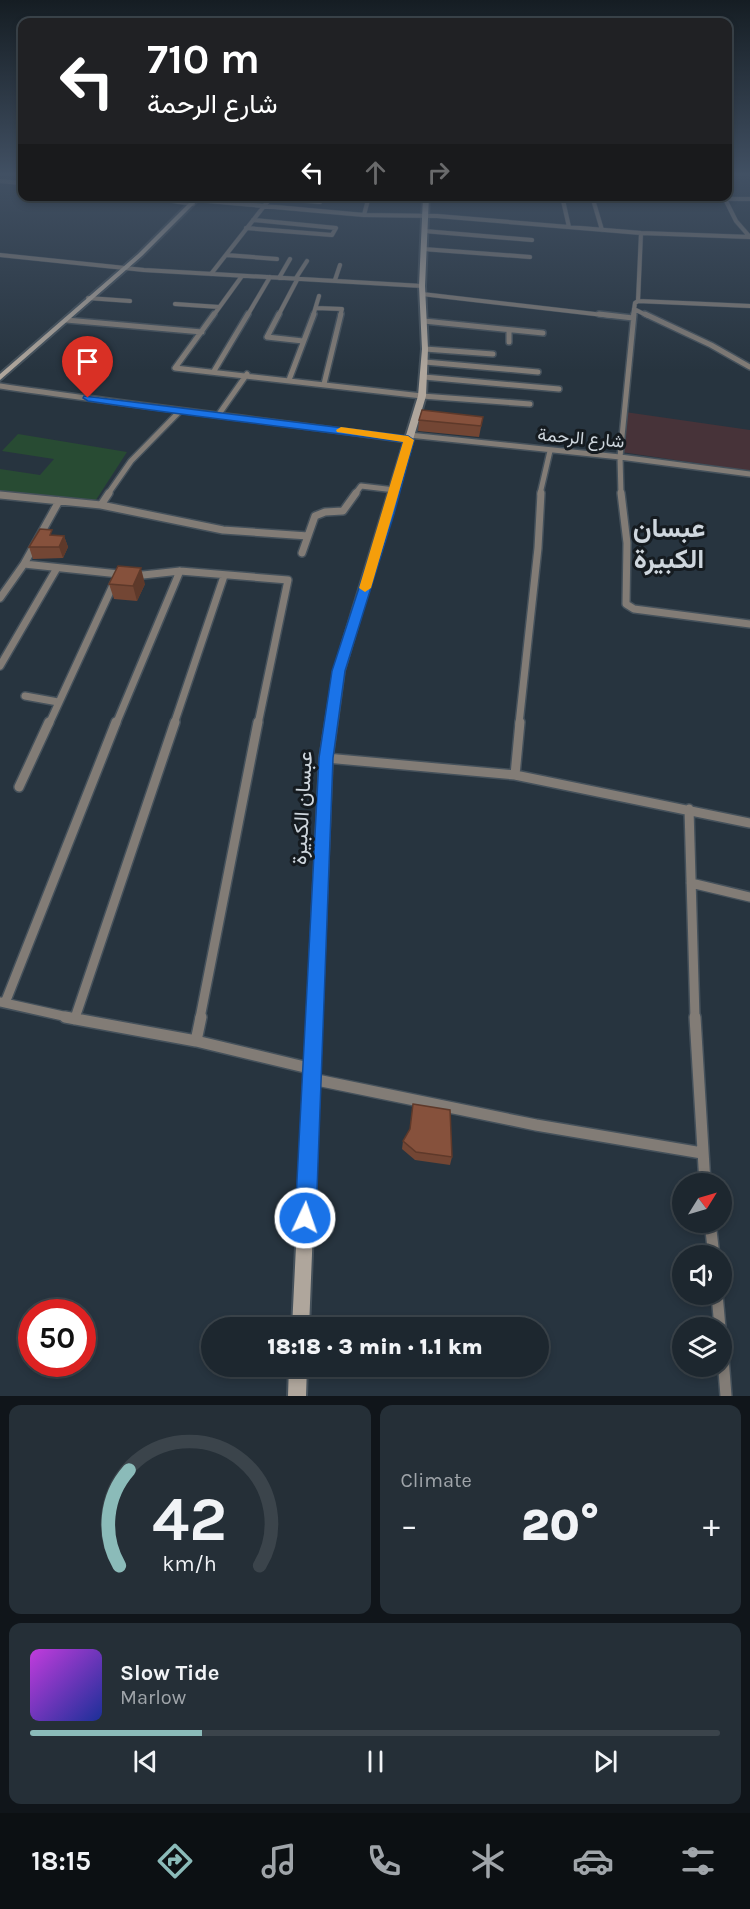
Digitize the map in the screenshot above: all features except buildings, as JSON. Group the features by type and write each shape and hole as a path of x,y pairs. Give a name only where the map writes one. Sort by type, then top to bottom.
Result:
{"main road":[{"path":"0,378 153,241"},
{"name":"عبسان الكبيرة","path":"301,1317 326,758 339,671 422,396 425,362 422,290 423,241"},
{"path":"297,1396 298,1377"}],"street":[{"path":"211,274 236,241"},
{"path":"639,301 641,241"},
{"path":"423,249 530,257"},
{"path":"0,255 124,268 335,280 633,318"},
{"path":"226,255 277,259"},
{"path":"279,278 290,259"},
{"path":"303,341 267,337 307,261"},
{"path":"335,280 340,265"},
{"path":"242,276 175,368 247,374 422,396 530,404"},
{"path":"214,371 270,277"},
{"path":"288,380 319,296"},
{"path":"88,298 130,301"},
{"path":"750,306 639,301 635,303 620,457 622,509 627,543 626,604 634,609 750,624"},
{"path":"175,304 219,307"},
{"path":"710,305 715,315"},
{"path":"316,308 342,309 324,384"},
{"path":"634,309 703,341 750,368"},
{"path":"66,320 202,332"},
{"path":"424,321 543,333"},
{"path":"509,331 509,342"},
{"path":"425,349 493,354"},
{"path":"425,362 538,372"},
{"path":"219,414 247,374"},
{"path":"424,377 559,389"},
{"name":"شارع الرحمة","path":"0,386 179,412 219,414 409,437 620,457 750,474"},
{"path":"101,505 131,461 179,412"},
{"path":"516,775 526,646 538,548 540,496 550,451"},
{"path":"302,553 315,516 325,512 343,511 361,486 395,490"},
{"path":"0,495 101,505 223,530 308,536"},
{"path":"0,598 24,564 59,501"},
{"path":"24,564 119,574 143,575 180,571 288,580 237,821 196,1041"},
{"path":"0,666 3,654 57,568"},
{"path":"180,571 107,744 3,1002 75,1019 196,1041 312,1074 536,1125 702,1153"},
{"path":"19,787 119,574"},
{"path":"75,1019 224,576"},
{"path":"25,696 58,702"},
{"path":"326,758 516,775 750,823"},
{"path":"689,809 690,883 704,1173"},
{"path":"690,883 750,897"},
{"path":"725,1377 726,1396"}],"shaded area":[{"path":"625,412 750,430 750,471 621,452"}],"green space":[{"path":"18,434 127,452 94,503 0,494 0,469 40,475 54,459 2,451"}],"slow traffic":[{"path":"341,430 408,440 392,502 365,588"}],"district":[{"name":"عبسان الكبيرة","path":"669,544"}],"route":[{"path":"88,398 179,412 219,414 385,435 408,440 388,514 339,671 326,758 305,1218"}]}
